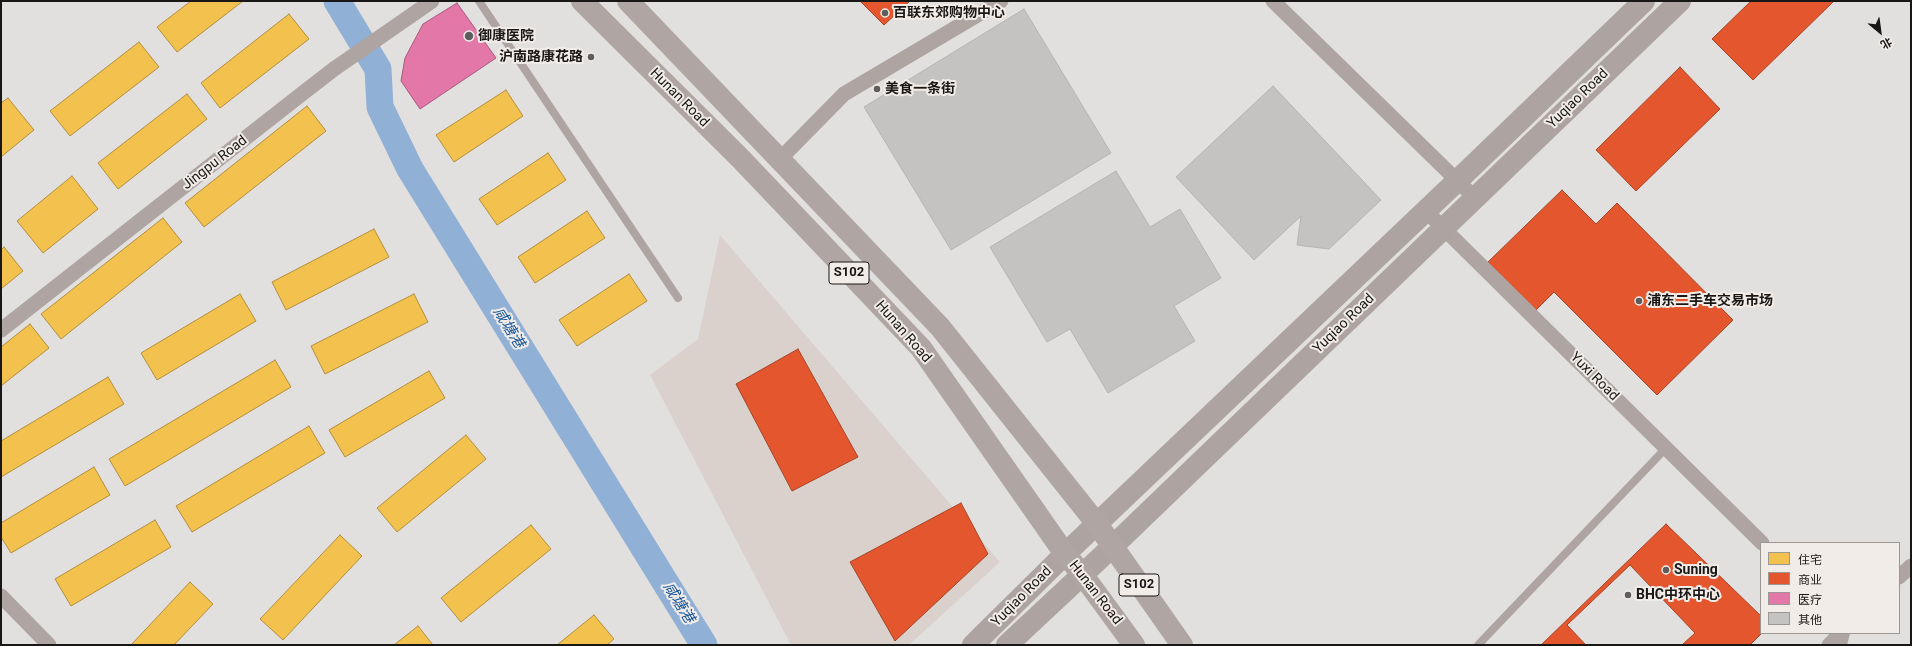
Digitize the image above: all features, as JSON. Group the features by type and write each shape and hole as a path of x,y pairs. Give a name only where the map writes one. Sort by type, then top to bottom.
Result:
{"main road":[{"name":"Hunan Road","path":"582,1 740,158 921,348 1065,554 1082,574 1134,645"},
{"name":"Hunan Road","path":"628,1 940,327 1097,524 1182,645"},
{"name":"Yuqiao Road","path":"974,645 1065,554 1644,1"},
{"name":"Yuqiao Road","path":"1007,645 1112,547 1680,1"}],"street":[{"name":"Jingpu Road","path":"1,330 334,69 432,1"},
{"path":"780,159 844,94 1001,1"},
{"path":"1273,1 1475,198"},
{"name":"Yuxi Road","path":"1425,210 1761,542"},
{"path":"1900,576 1911,566"},
{"path":"1,596 49,645"},
{"path":"1829,645 1840,634"}],"lane":[{"path":"479,1 678,298"},
{"path":"1478,645 1666,448"},
{"path":"1843,645 1846,634"}],"shaded area":[{"path":"720,235 1000,562 909,645 791,645 650,375 698,339"}],"building: 住宅":[{"path":"191,1 243,1 177,52 157,27"},
{"path":"289,14 309,39 220,108 201,83"},
{"path":"139,42 159,67 70,136 50,111"},
{"path":"506,90 523,116 454,162 436,135"},
{"path":"187,94 207,119 118,189 98,163"},
{"path":"8,98 34,130 1,157 1,103"},
{"path":"307,106 326,131 204,227 185,203"},
{"path":"548,153 566,180 497,225 479,199"},
{"path":"72,176 98,209 43,253 17,221"},
{"path":"587,211 605,238 535,283 518,257"},
{"path":"163,218 182,242 61,339 41,314"},
{"path":"374,229 389,257 286,310 272,282"},
{"path":"4,247 23,271 1,289 1,250"},
{"path":"629,274 647,301 577,346 559,320"},
{"path":"240,294 256,321 157,380 141,353"},
{"path":"414,294 428,322 325,374 311,346"},
{"path":"30,324 49,348 1,386 1,347"},
{"path":"275,360 291,387 125,486 109,459"},
{"path":"429,371 445,398 345,457 329,430"},
{"path":"108,377 124,404 1,477 1,441"},
{"path":"309,426 325,453 192,532 176,506"},
{"path":"466,435 486,459 397,532 377,508"},
{"path":"94,467 110,495 11,553 1,537 1,523"},
{"path":"155,520 171,547 71,606 55,579"},
{"path":"531,525 551,549 461,622 441,598"},
{"path":"340,535 362,556 283,640 260,619"},
{"path":"190,582 213,604 174,645 131,645"},
{"path":"594,615 614,639 607,645 557,645"},
{"path":"418,626 433,645 394,645"}],"building: 商业":[{"name":"百联东郊购物中心","path":"860,1 910,1 884,25"},
{"path":"1751,1 1834,1 1753,80 1712,39"},
{"path":"1680,67 1720,109 1636,191 1596,150"},
{"name":"浦东二手车交易市场","path":"1562,190 1596,224 1617,203 1733,320 1657,395 1554,292 1536,310 1488,262"},
{"path":"798,349 858,457 792,491 736,384"},
{"path":"961,503 988,554 895,641 850,562"},
{"name":"Suning","path":"1666,524 1760,615 1761,634 1750,645 1541,645"},
{"name":"BHC中环中心","path":"1630,565 1695,633 1682,645 1586,645 1567,625"}],"building: 医疗":[{"name":"御康医院","path":"457,3 496,58 420,109 401,81 405,58 423,24"}],"building: 其他":[{"path":"1024,9 1111,153 951,250 864,107"},
{"path":"1273,86 1381,200 1329,249 1297,245 1301,216 1254,260 1176,177"},
{"path":"1116,171 1150,227 1180,209 1221,278 1174,306 1195,341 1108,393 1070,329 1047,342 990,247"}],"waterway":[{"name":"咸塘港","path":"337,1 378,69 380,107 410,169 704,645"}],"place":[{"name":"百联东郊购物中心","path":"885,13"},
{"name":"御康医院","path":"469,36"},
{"name":"沪南路康花路","path":"591,57"},
{"name":"美食一条街","path":"877,89"},
{"name":"浦东二手车交易市场","path":"1639,301"},
{"name":"Suning","path":"1666,570"},
{"name":"BHC中环中心","path":"1628,595"}]}
